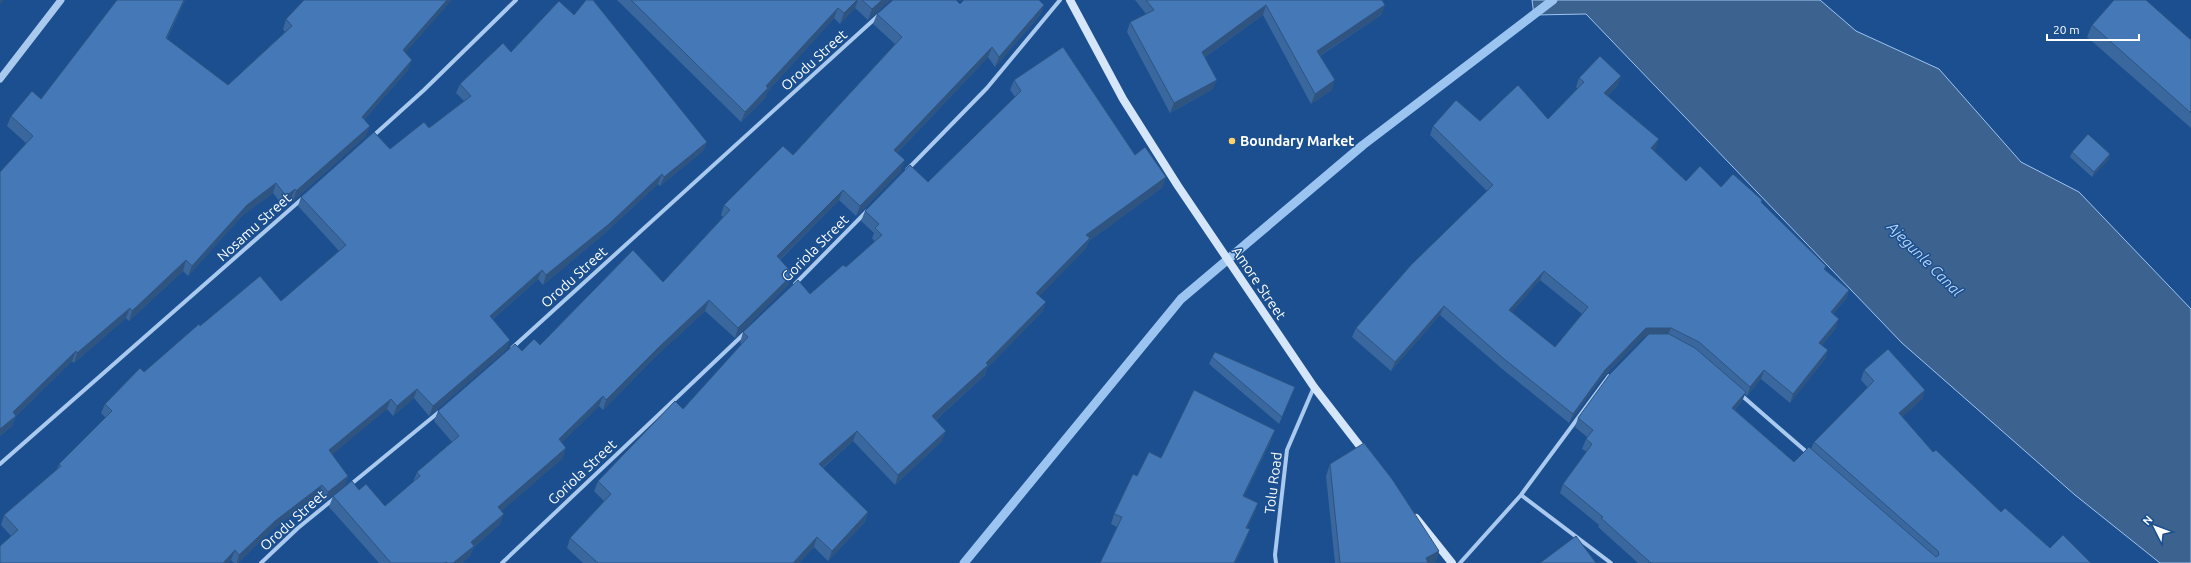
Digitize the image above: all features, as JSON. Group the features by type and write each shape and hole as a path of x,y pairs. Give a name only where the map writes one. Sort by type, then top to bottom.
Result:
{"main road":[{"name":"Amore Street","path":"1070,0 1123,99 1178,186 1314,387 1373,463"},
{"path":"1411,511 1452,563"}],"street":[{"path":"0,79 61,0"},
{"path":"371,137 424,90 516,0"},
{"path":"903,174 987,88 1060,0"},
{"name":"Orodu Street","path":"507,353 885,10"},
{"name":"Nosamu Street","path":"0,464 307,194"},
{"name":"Goriola Street","path":"791,287 870,208"},
{"name":"Goriola Street","path":"502,563 752,327"},
{"path":"1460,563 1521,495 1604,381 1614,371"},
{"name":"Tolu Road","path":"1276,563 1275,556 1287,450 1314,387"},
{"path":"1736,390 1813,458"},
{"name":"Orodu Street","path":"346,489 442,410"},
{"name":"Orodu Street","path":"261,563 298,528 340,494"},
{"path":"1521,495 1611,563"}],"water":[{"name":"Ajegunle Canal","path":"1532,0 1820,0 1856,31 1939,69 2021,162 2079,192 2191,309 2191,563 2160,563 2075,495 1902,343 1586,14 1534,15"}],"building":[{"path":"117,0 184,0 166,38 228,85 292,26 286,19 304,0 447,0 403,50 412,60 362,117 370,126 296,191 295,189 286,196 276,183 247,205 192,266 186,260 132,311 130,308 77,353 76,351 13,412 16,416 0,429 0,172 33,136 11,116 32,91 41,99"},
{"path":"586,0 593,0 707,142 664,177 662,174 609,224 546,275 542,270 490,316 510,340 433,406 417,389 397,406 391,399 329,450 348,476 328,492 322,485 275,521 239,555 235,550 223,563 0,563 0,546 18,530 4,515 61,466 59,464 112,411 105,404 140,368 144,372 199,324 200,326 260,276 281,301 346,245 301,197 374,132 390,149 424,122 429,128 471,96 460,84 503,43 511,52 559,1 574,15"},
{"path":"631,0 857,0 844,13 838,8 766,86 768,88 745,112"},
{"path":"862,0 882,0 872,9"},
{"path":"893,0 956,0 960,4 964,0 1039,0 1044,5 999,57 992,47 894,150 905,160 860,206 843,190 777,256 793,274 738,328 709,300 606,400 603,396 559,439 566,448 498,507 504,514 471,542 474,546 453,563 391,563 333,496 352,481 359,490 366,484 385,506 420,476 417,472 459,436 438,411 515,344 522,351 534,339 540,345 633,250 663,282 730,210 724,205 783,146 793,155 902,37 877,14"},
{"path":"1146,0 1382,0 1385,5 1317,51 1335,80 1315,94 1266,5 1202,52 1217,80 1174,103 1130,22 1154,10"},
{"path":"2114,0 2146,0 2191,40 2191,113 2092,25"},
{"path":"1063,47 1135,155 1145,147 1166,177 1086,235 1090,238 1036,293 1046,302 986,363 988,365 932,416 946,431 898,475 857,431 819,464 868,512 832,551 817,537 793,563 598,563 570,538 611,494 598,481 675,401 683,409 748,337 743,332 798,280 810,294 843,265 846,267 882,235 875,228 879,224 865,211 910,165 928,182 1021,91 1014,80"},
{"path":"1600,56 1621,76 1604,93 1659,139 1651,148 1686,181 1700,166 1721,187 1733,174 1762,200 1761,202 1826,266 1824,269 1849,290 1831,312 1839,319 1819,343 1828,350 1793,394 1764,370 1750,387 1699,342 1671,328 1646,328 1605,370 1573,414 1504,359 1444,306 1395,362 1356,328 1411,265 1493,185 1433,126 1456,100 1480,121 1518,85 1548,119 1584,82 1579,78","holes":["1544,271 1588,307 1555,347 1509,310"]},
{"path":"2088,134 2110,154 2094,172 2072,152"},
{"path":"1649,334 1669,334 1695,348 1746,392 1732,408 1794,462 1809,447 1936,557 1939,555 1938,551 1814,442 1874,381 1864,370 1888,349 1925,390 1899,413 1933,452 1936,450 2001,512 2005,508 2050,548 2063,535 2091,563 1651,563 1601,518 1603,517 1563,484 1592,444 1586,439 1593,430 1578,418 1610,374"},
{"path":"1215,352 1295,387 1282,417 1212,357"},
{"path":"1194,390 1275,430 1243,496 1258,503 1246,528 1250,529 1234,563 1100,563 1122,517 1114,514 1133,474 1137,476 1149,452 1161,458"},
{"path":"1364,443 1392,479 1439,551 1426,558 1428,563 1340,563 1330,464"},
{"path":"1576,536 1596,563 1540,563"}],"waterway":[{"path":"964,563 1181,299 1363,145 1553,0"}],"place":[{"name":"Boundary Market","path":"1232,141"}]}
